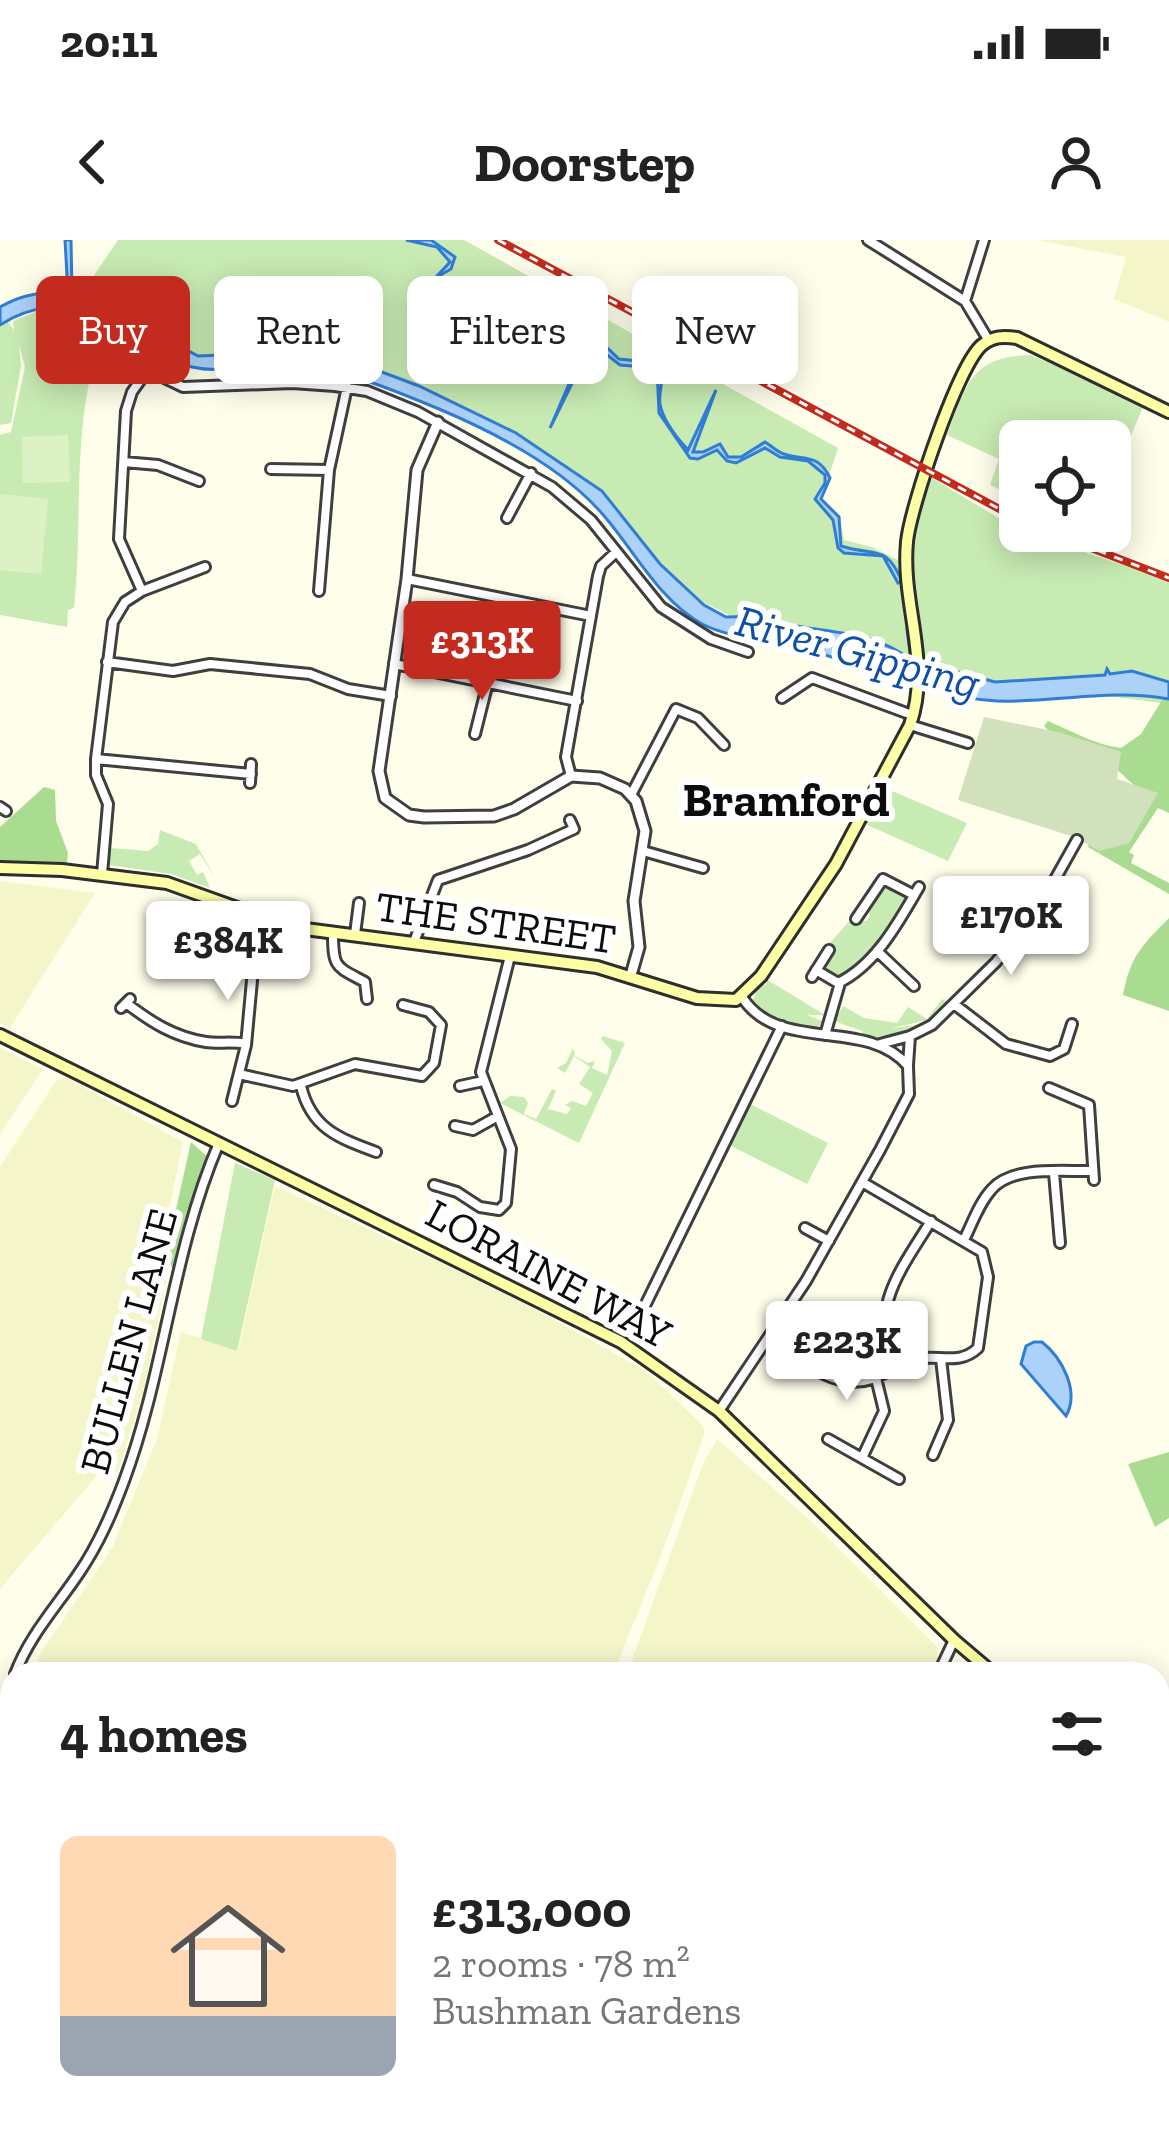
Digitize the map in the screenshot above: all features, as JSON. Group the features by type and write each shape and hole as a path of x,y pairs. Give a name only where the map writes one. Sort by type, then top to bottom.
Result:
{"main road":[{"path":"742,997 836,864 912,720 920,657 906,548 910,520 929,457 972,357 989,340 1024,340 1169,412"},
{"name":"THE STREET","path":"0,868 173,884 275,923 597,967 701,999 728,1002 742,997"},
{"name":"LORAINE WAY","path":"0,1035 640,1354 719,1411 980,1662"}],"street":[{"path":"868,240 965,301 989,340"},
{"path":"965,301 984,240"},
{"path":"181,384 192,388 292,383 347,387 379,395 438,422 531,472 582,511 668,612 711,639 748,652"},
{"path":"140,384 128,405 119,539 142,591"},
{"path":"319,591 329,470 347,387"},
{"path":"438,422 417,470 407,579 379,770 381,786 385,797 409,815 494,816 572,776 608,780 631,795 644,823 634,901 639,947 631,975"},
{"path":"124,461 158,465 199,481"},
{"path":"271,469 329,470"},
{"path":"507,518 531,472"},
{"path":"572,776 566,757 591,616 601,566 616,552"},
{"path":"102,874 107,799 96,775 96,759 114,618 125,602 142,591 205,567"},
{"path":"407,579 591,616"},
{"path":"107,662 178,671 210,664 310,674 348,689 391,696"},
{"path":"394,664 577,701"},
{"path":"780,684 786,694 812,678 968,742"},
{"path":"475,734 488,682"},
{"path":"663,703 698,718 724,745"},
{"path":"631,795 676,709"},
{"path":"96,759 251,773"},
{"path":"415,942 438,880 528,850 574,829 570,820"},
{"path":"742,997 757,1016 782,1026 879,1044 910,1036 932,1025 1017,938 1077,840"},
{"path":"643,851 703,868"},
{"path":"825,1035 840,983 877,951 917,891 881,880 856,919"},
{"path":"355,934 359,903"},
{"path":"232,1101 246,1044 254,959 275,923"},
{"path":"333,933 335,963 347,975 365,982 367,999"},
{"path":"829,950 814,974 840,983"},
{"path":"877,951 914,986"},
{"path":"433,1185 484,1208 503,1207 511,1149 483,1081 483,1055 509,956"},
{"path":"345,988 347,975"},
{"path":"126,1003 172,1033 246,1044"},
{"path":"953,1004 1006,1044 1050,1056 1062,1052 1072,1024"},
{"path":"239,1074 301,1086 338,1067 355,1064 414,1077 429,1071 441,1040 441,1025 429,1012 404,1005"},
{"path":"636,1324 782,1026"},
{"path":"719,1411 830,1240 909,1094 910,1036"},
{"path":"879,1044 908,1066"},
{"path":"460,1086 483,1081"},
{"path":"301,1086 308,1108 323,1128 376,1152"},
{"path":"964,1240 997,1184 1018,1175 1093,1175 1089,1105 1049,1088"},
{"path":"454,1126 472,1130 498,1116"},
{"name":"BULLEN LANE","path":"20,1662 90,1557 114,1507 145,1420 182,1250 219,1143"},
{"path":"1054,1172 1060,1243"},
{"path":"770,1337 830,1377 850,1382 876,1378 922,1358 970,1356 983,1338 988,1265 982,1252 862,1182"},
{"path":"896,1366 884,1305 931,1221"},
{"path":"805,1228 830,1240"},
{"path":"631,1309 641,1314"},
{"path":"933,1455 948,1420 941,1358"},
{"path":"862,1458 884,1411 876,1378"},
{"path":"828,1439 899,1479"},
{"path":"943,1662 953,1640"}],"green space":[{"path":"118,240 464,240 529,276 407,276 407,384 608,384 608,320 632,333 632,384 723,384 838,448 821,500 839,517 844,540 898,560 912,660 755,628 674,588 601,501 504,435 383,382 383,276 214,276 214,364 190,363 190,276 93,276"},
{"path":"1036,240 1169,240 1169,322 1114,299 1126,257"},
{"path":"36,312 36,384 89,384 81,448 77,576 67,627 0,615 0,435 11,432 25,367 19,345 21,366 11,423 0,425 0,321 5,318 14,330 13,321"},
{"path":"1031,355 1144,405 1131,435 1131,420 999,420 999,459 947,435 974,377 995,361"},
{"path":"68,435 70,482 23,483 22,437"},
{"path":"999,459 999,489 990,485"},
{"path":"924,473 999,518 999,552 1084,552 1169,580 1169,704 1100,695 992,702 925,683 908,540"},
{"path":"0,494 48,499 41,574 0,570"},
{"path":"1164,697 1169,699 1169,813 1158,808 1129,852 1134,855 1131,863 1169,883 1169,894 1088,847 1090,841 1123,842 1153,800 1106,761 1063,742 1044,726 1048,721 1121,748 1141,734"},
{"path":"984,717 1058,732 1121,752 1117,779 1158,793 1129,843 1100,851 1074,837 958,800"},
{"path":"44,787 55,790 56,821 67,863 0,864 0,827"},
{"path":"885,788 967,823 948,861 865,824"},
{"path":"160,830 196,844 216,879 200,854 189,861 197,875 203,872 210,888 171,874 109,865 110,848 148,851 158,844"},
{"path":"0,881 95,893 10,1028 0,1023"},
{"path":"888,884 903,892 907,901 887,932 842,977 828,973 824,966 835,947 830,943 851,919 866,921 870,916 867,907"},
{"path":"1169,918 1169,1011 1123,995 1138,952"},
{"path":"766,979 825,1015 807,1015 825,1022 811,1030 755,1010 752,1002"},
{"path":"942,999 949,1003 928,1020 891,1028 928,1024 908,1034 865,1038 862,1031 834,1021 843,1006 864,1018 897,1023 908,1007 927,1019"},
{"path":"603,1036 625,1043 579,1143 500,1103 510,1096 524,1097 528,1103 524,1114 536,1119 552,1089 556,1091 548,1109 567,1114 571,1108 565,1105 572,1101 586,1106 593,1093 579,1084 590,1067 574,1056 565,1073 557,1068 566,1063 573,1048 575,1056 588,1063 595,1061 592,1068 607,1075 612,1051"},
{"path":"0,1048 43,1069 0,1134"},
{"path":"65,1077 183,1142 160,1254 166,1281 144,1388 118,1472 99,1473 0,1589 0,1167 56,1081"},
{"path":"750,1104 828,1143 807,1184 729,1145"},
{"path":"191,1142 209,1158 182,1229 173,1270 166,1254"},
{"path":"235,1163 275,1180 237,1351 201,1339"},
{"path":"275,1186 508,1294 646,1371 705,1432 618,1662 37,1662 112,1548 157,1439 181,1332 238,1350"},
{"path":"717,1439 813,1523 937,1647 937,1662 631,1662 703,1464"},
{"path":"1169,1452 1169,1518 1155,1527 1128,1464"}],"water":[{"path":"65,240 71,240 72,276 67,276"},
{"path":"406,240 431,240 455,257 451,269 439,276 450,262 437,247"},
{"path":"36,295 36,310 0,325 0,307"},
{"path":"608,349 619,359 632,360 632,366 620,365 608,356"},
{"path":"190,352 214,355 214,369 192,367"},
{"name":"River Gipping","path":"383,372 516,433 602,491 660,564 704,605 726,617 772,616 778,623 773,632 807,641 808,636 780,628 781,623 847,634 880,643 911,660 907,630 911,629 919,666 995,682 1105,675 1107,669 1110,674 1132,671 1169,682 1169,699 1125,695 1019,701 970,698 814,652 713,629 673,602 605,517 570,483 506,441 375,384 383,384"},
{"path":"661,384 662,410 688,450 716,390 693,452 720,444 728,457 741,457 765,442 781,453 816,461 830,478 821,499 839,517 841,546 884,556 902,581 898,583 883,556 844,553 838,548 833,520 815,499 825,475 808,461 780,457 765,448 736,463 717,450 690,458 659,413"},
{"path":"1034,1342 1049,1349 1067,1376 1071,1396 1066,1416 1021,1364 1026,1346"}],"railway":[{"path":"498,240 999,509"},
{"path":"1102,552 1169,578"}],"district":[{"name":"Bramford","path":"786,799"}]}
